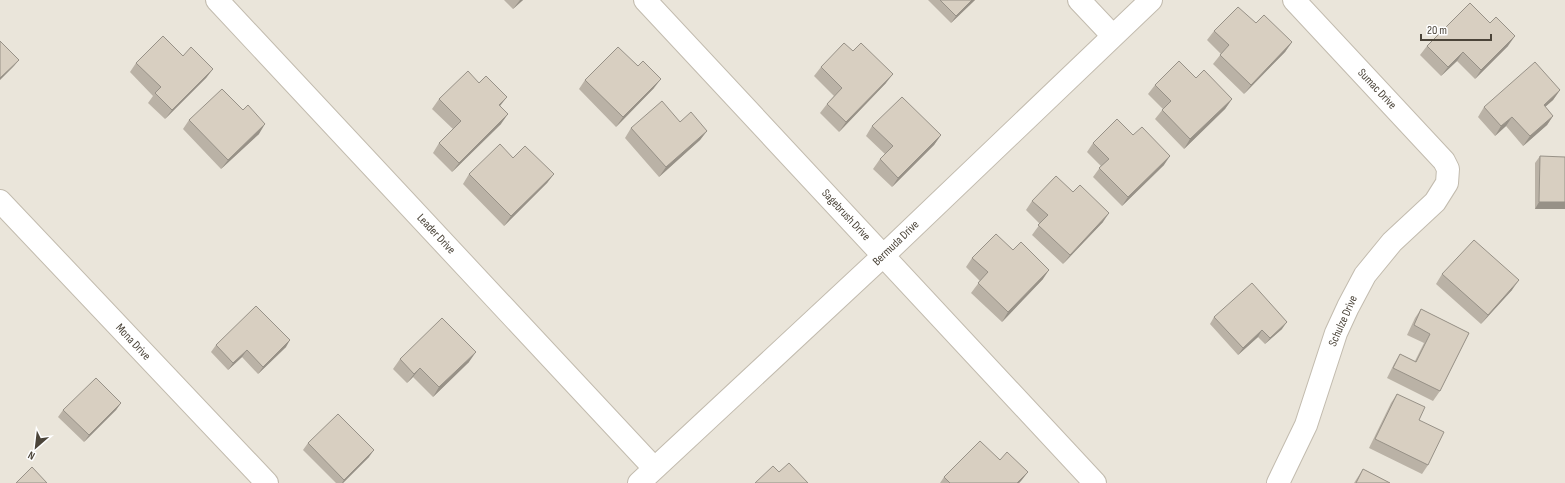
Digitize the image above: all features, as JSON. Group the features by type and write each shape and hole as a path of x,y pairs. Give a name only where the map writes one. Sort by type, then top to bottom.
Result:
{"street":[{"name":"Leader Drive","path":"217,0 654,468"},
{"name":"Sagebrush Drive","path":"645,0 1095,483"},
{"path":"1079,0 1112,36"},
{"name":"Bermuda Drive","path":"639,483 884,255 1151,0"},
{"name":"Sumac Drive","path":"1294,0 1444,161 1448,169 1447,183"},
{"name":"Schulze Drive","path":"1278,483 1306,425 1336,333 1365,275 1392,242 1435,202 1447,183"},
{"name":"Mona Drive","path":"0,201 267,483"}],"shaded area":[{"path":"0,0 1565,0 1565,483 0,483"}],"building":[{"path":"940,0 972,0 956,16"},
{"path":"1470,3 1490,23 1496,17 1515,36 1481,70 1463,52 1448,67 1427,46"},
{"path":"1238,7 1256,23 1264,15 1292,42 1251,85 1220,55 1229,45 1214,31"},
{"path":"163,36 183,56 191,47 213,69 172,110 155,93 161,87 136,63"},
{"path":"0,41 19,60 0,78"},
{"path":"844,43 853,51 861,43 893,74 846,122 827,104 842,88 821,67"},
{"path":"618,47 638,66 643,61 661,79 623,117 585,80"},
{"path":"1179,61 1196,78 1204,70 1232,99 1190,139 1162,110 1171,101 1155,85"},
{"path":"1535,62 1560,90 1544,105 1553,116 1530,136 1512,117 1501,126 1484,107"},
{"path":"468,71 479,83 486,76 507,97 499,105 508,114 459,163 439,143 461,121 439,99"},
{"path":"222,89 243,110 248,105 265,124 228,160 189,120"},
{"path":"902,97 941,135 898,178 880,159 893,146 872,126"},
{"path":"662,101 680,122 691,112 707,131 666,167 631,128"},
{"path":"1117,119 1133,135 1142,127 1170,156 1128,197 1099,168 1109,159 1093,143"},
{"path":"500,144 513,158 525,146 554,174 511,216 469,174"},
{"path":"1540,156 1565,157 1565,202 1539,202"},
{"path":"1056,176 1073,192 1080,185 1109,213 1070,255 1038,225 1048,215 1032,201"},
{"path":"996,234 1013,250 1021,242 1049,270 1008,312 978,283 988,272 972,258"},
{"path":"1474,240 1519,280 1488,315 1442,274"},
{"path":"1252,283 1287,322 1270,338 1262,330 1243,348 1214,317"},
{"path":"256,306 290,340 263,367 247,350 233,363 216,345"},
{"path":"1421,309 1469,333 1440,391 1393,368 1400,354 1416,362 1430,334 1414,325"},
{"path":"442,318 476,352 439,387 420,368 414,374 400,359"},
{"path":"96,378 121,403 89,435 63,410"},
{"path":"1397,394 1425,407 1419,420 1444,432 1428,465 1375,439"},
{"path":"338,414 374,450 344,480 308,443"},
{"path":"980,441 1000,460 1007,452 1028,472 1017,483 950,483 944,477"},
{"path":"789,463 808,483 755,483 773,466 779,472"},
{"path":"32,467 47,483 16,483"},
{"path":"1363,469 1390,483 1356,483"}]}
